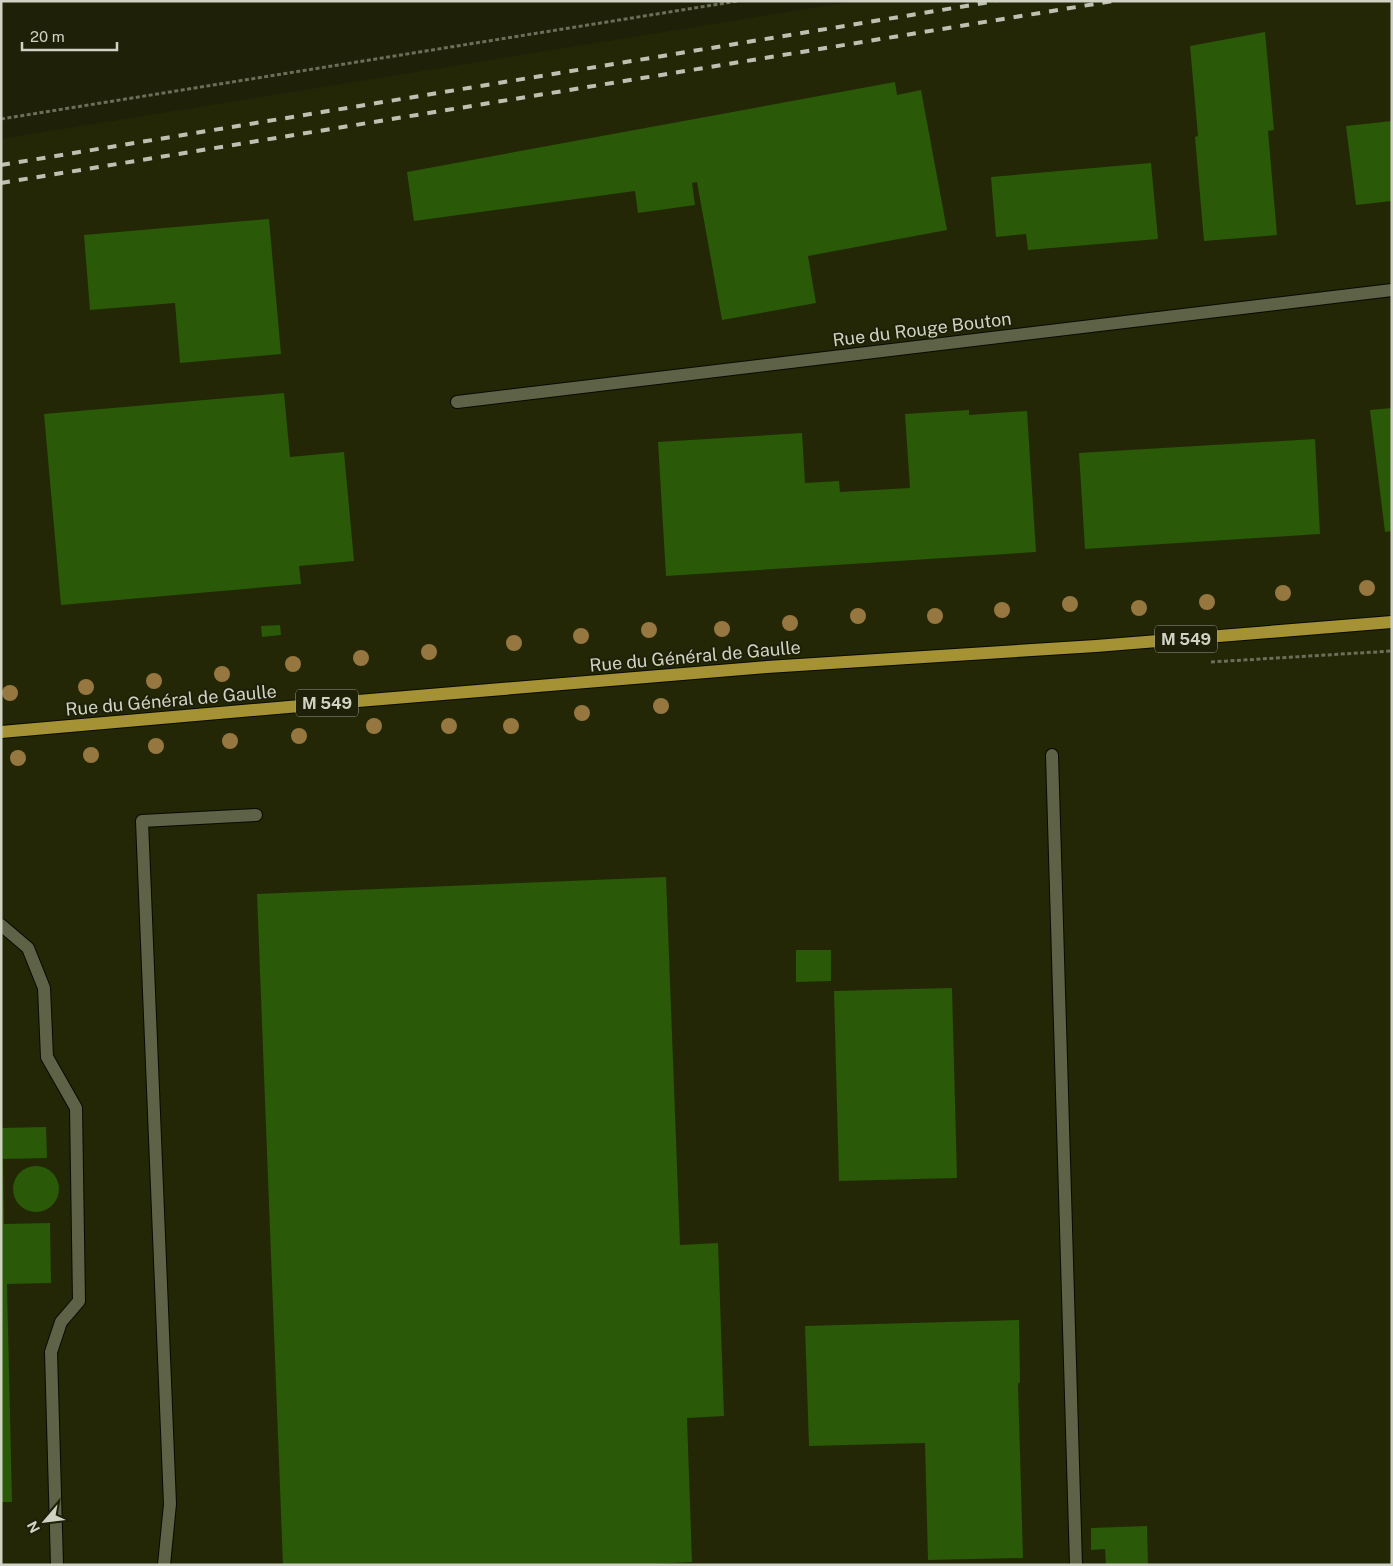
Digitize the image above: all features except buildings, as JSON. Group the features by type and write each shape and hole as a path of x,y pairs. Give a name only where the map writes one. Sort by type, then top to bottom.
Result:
{"main road":[{"name":"Rue du Général de Gaulle","path":"1,732 768,667 1096,646 1392,622"}],"street":[{"name":"Rue du Rouge Bouton","path":"457,402 1392,290"},
{"path":"1052,755 1076,1565"},
{"path":"164,1565 170,1504 142,821 256,815"},
{"path":"1,925 28,948 44,988 47,1057 76,1108 79,1301 61,1322 51,1352 56,1565"}],"path":[{"path":"1,119 738,1"}],"shaded area":[{"path":"856,1 1392,1 1392,1565 1,1565 1,139"}],"railway":[{"path":"1,165 996,1"},
{"path":"1,183 1113,1"}]}
